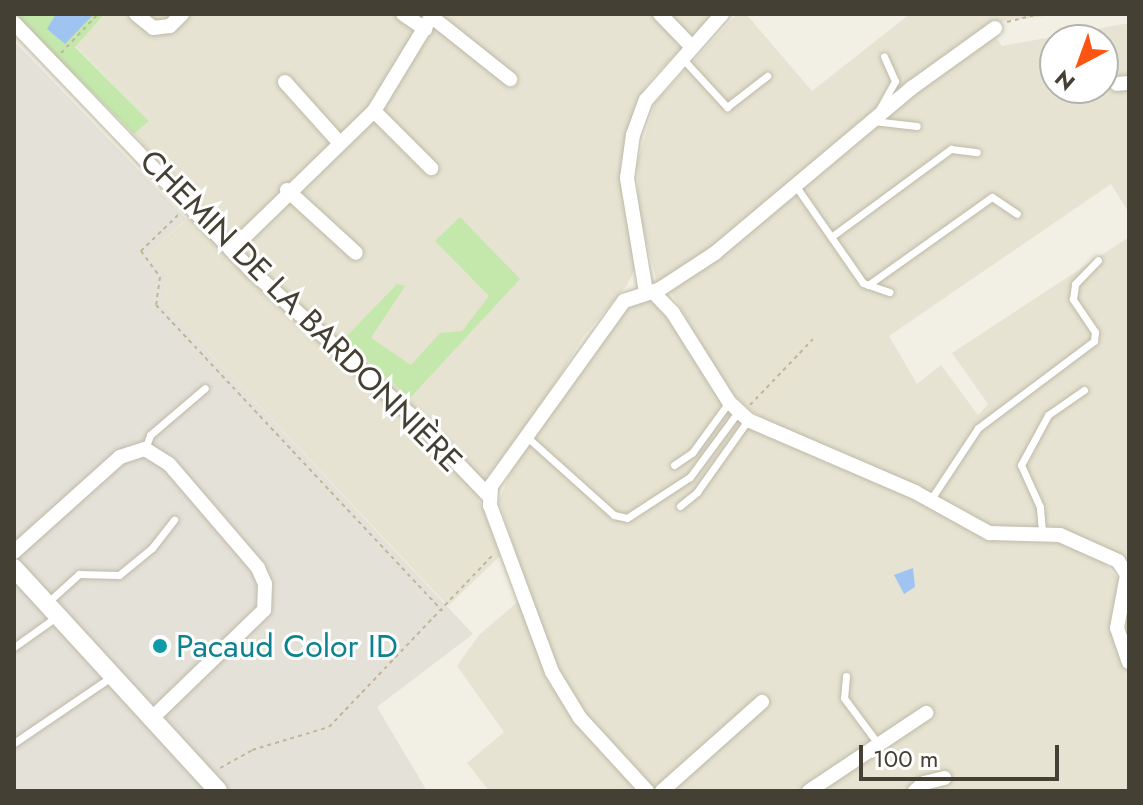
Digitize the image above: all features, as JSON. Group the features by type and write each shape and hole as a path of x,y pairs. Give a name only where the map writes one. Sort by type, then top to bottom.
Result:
{"street":[{"path":"136,14 153,28 162,28 182,14"},
{"path":"403,14 430,20 510,79"},
{"path":"660,14 687,53"},
{"path":"722,14 646,100 630,152 627,178 650,292 673,313 739,412 931,499 1000,536 1042,531 1118,561 1128,575 1117,628 1129,662"},
{"path":"231,250 287,190 374,111 430,20"},
{"name":"CHEMIN DE LA BARDONNIÈRE","path":"14,23 231,250 412,416 488,495"},
{"path":"647,791 598,741 564,694 503,544 488,495 613,313 630,297 650,292 715,253 949,58 995,28"},
{"path":"285,82 338,141"},
{"path":"374,111 431,168"},
{"path":"287,190 356,253"},
{"path":"14,552 120,457 145,449 169,464 258,568 267,598 256,620 152,718"},
{"path":"14,568 218,791"},
{"path":"662,791 762,702"},
{"path":"809,791 926,713"},
{"path":"915,791 924,783 944,778"}],"lane":[{"path":"687,53 727,107 767,76"},
{"path":"884,56 895,81 872,123 917,126"},
{"path":"831,237 951,149 977,152"},
{"path":"795,185 868,285 889,292"},
{"path":"868,285 992,197 1017,214"},
{"path":"931,499 985,421 1094,341 1095,332 1073,299 1075,284 1098,260"},
{"path":"145,449 150,435 205,388"},
{"path":"1042,531 1040,507 1021,465 1048,415 1084,390"},
{"path":"527,437 614,515 627,518 690,477 739,412"},
{"path":"674,465 739,412"},
{"path":"680,506 697,492 739,412"},
{"path":"14,647 52,609 79,574 119,575 152,548 174,520"},
{"path":"14,743 113,676"},
{"path":"846,676 844,698 879,745"}],"path":[{"path":"53,63 98,14"},
{"path":"995,28 1039,14"},
{"path":"184,200 179,214 141,251 160,277 156,305 441,610"},
{"path":"739,412 813,339"},
{"path":"205,776 252,750 329,727 503,544"}],"shaded area":[{"path":"106,14 716,14 651,79 636,102 624,150 622,185 635,269 627,285 583,337 536,416 486,478 479,500 501,555 448,606 161,302 146,256 200,207 134,134 149,121 75,46"},
{"path":"737,14 746,14 812,91 910,14 1060,14 985,24 1002,46 1039,39 1039,104 1119,104 1119,25 1129,23 1129,213 1111,184 889,336 917,384 941,365 978,415 988,404 952,353 1129,237 1129,562 1049,526 994,530 869,463 806,441 753,412 727,389 673,295 657,282 639,213 637,163 655,103"},
{"path":"14,41 186,219 146,256 166,276 161,302 473,634 377,707 427,791 14,791"},
{"path":"648,298 660,306 738,419 767,437 925,499 996,540 1051,539 1104,563 1117,578 1129,579 1129,791 489,791 467,763 504,732 457,666 479,635 528,593 499,500 512,469 606,331 632,303"}],"green space":[{"path":"14,14 105,14 75,47 149,121 134,134"},
{"path":"460,217 520,279 410,398 344,339 397,284 405,286 371,338 411,365 440,333 462,331 489,296 435,241"}],"water":[{"path":"56,14 94,14 65,44 47,29"},
{"path":"913,568 915,587 904,594 894,575"}],"place":[{"name":"Pacaud Color ID","path":"160,646"}]}
